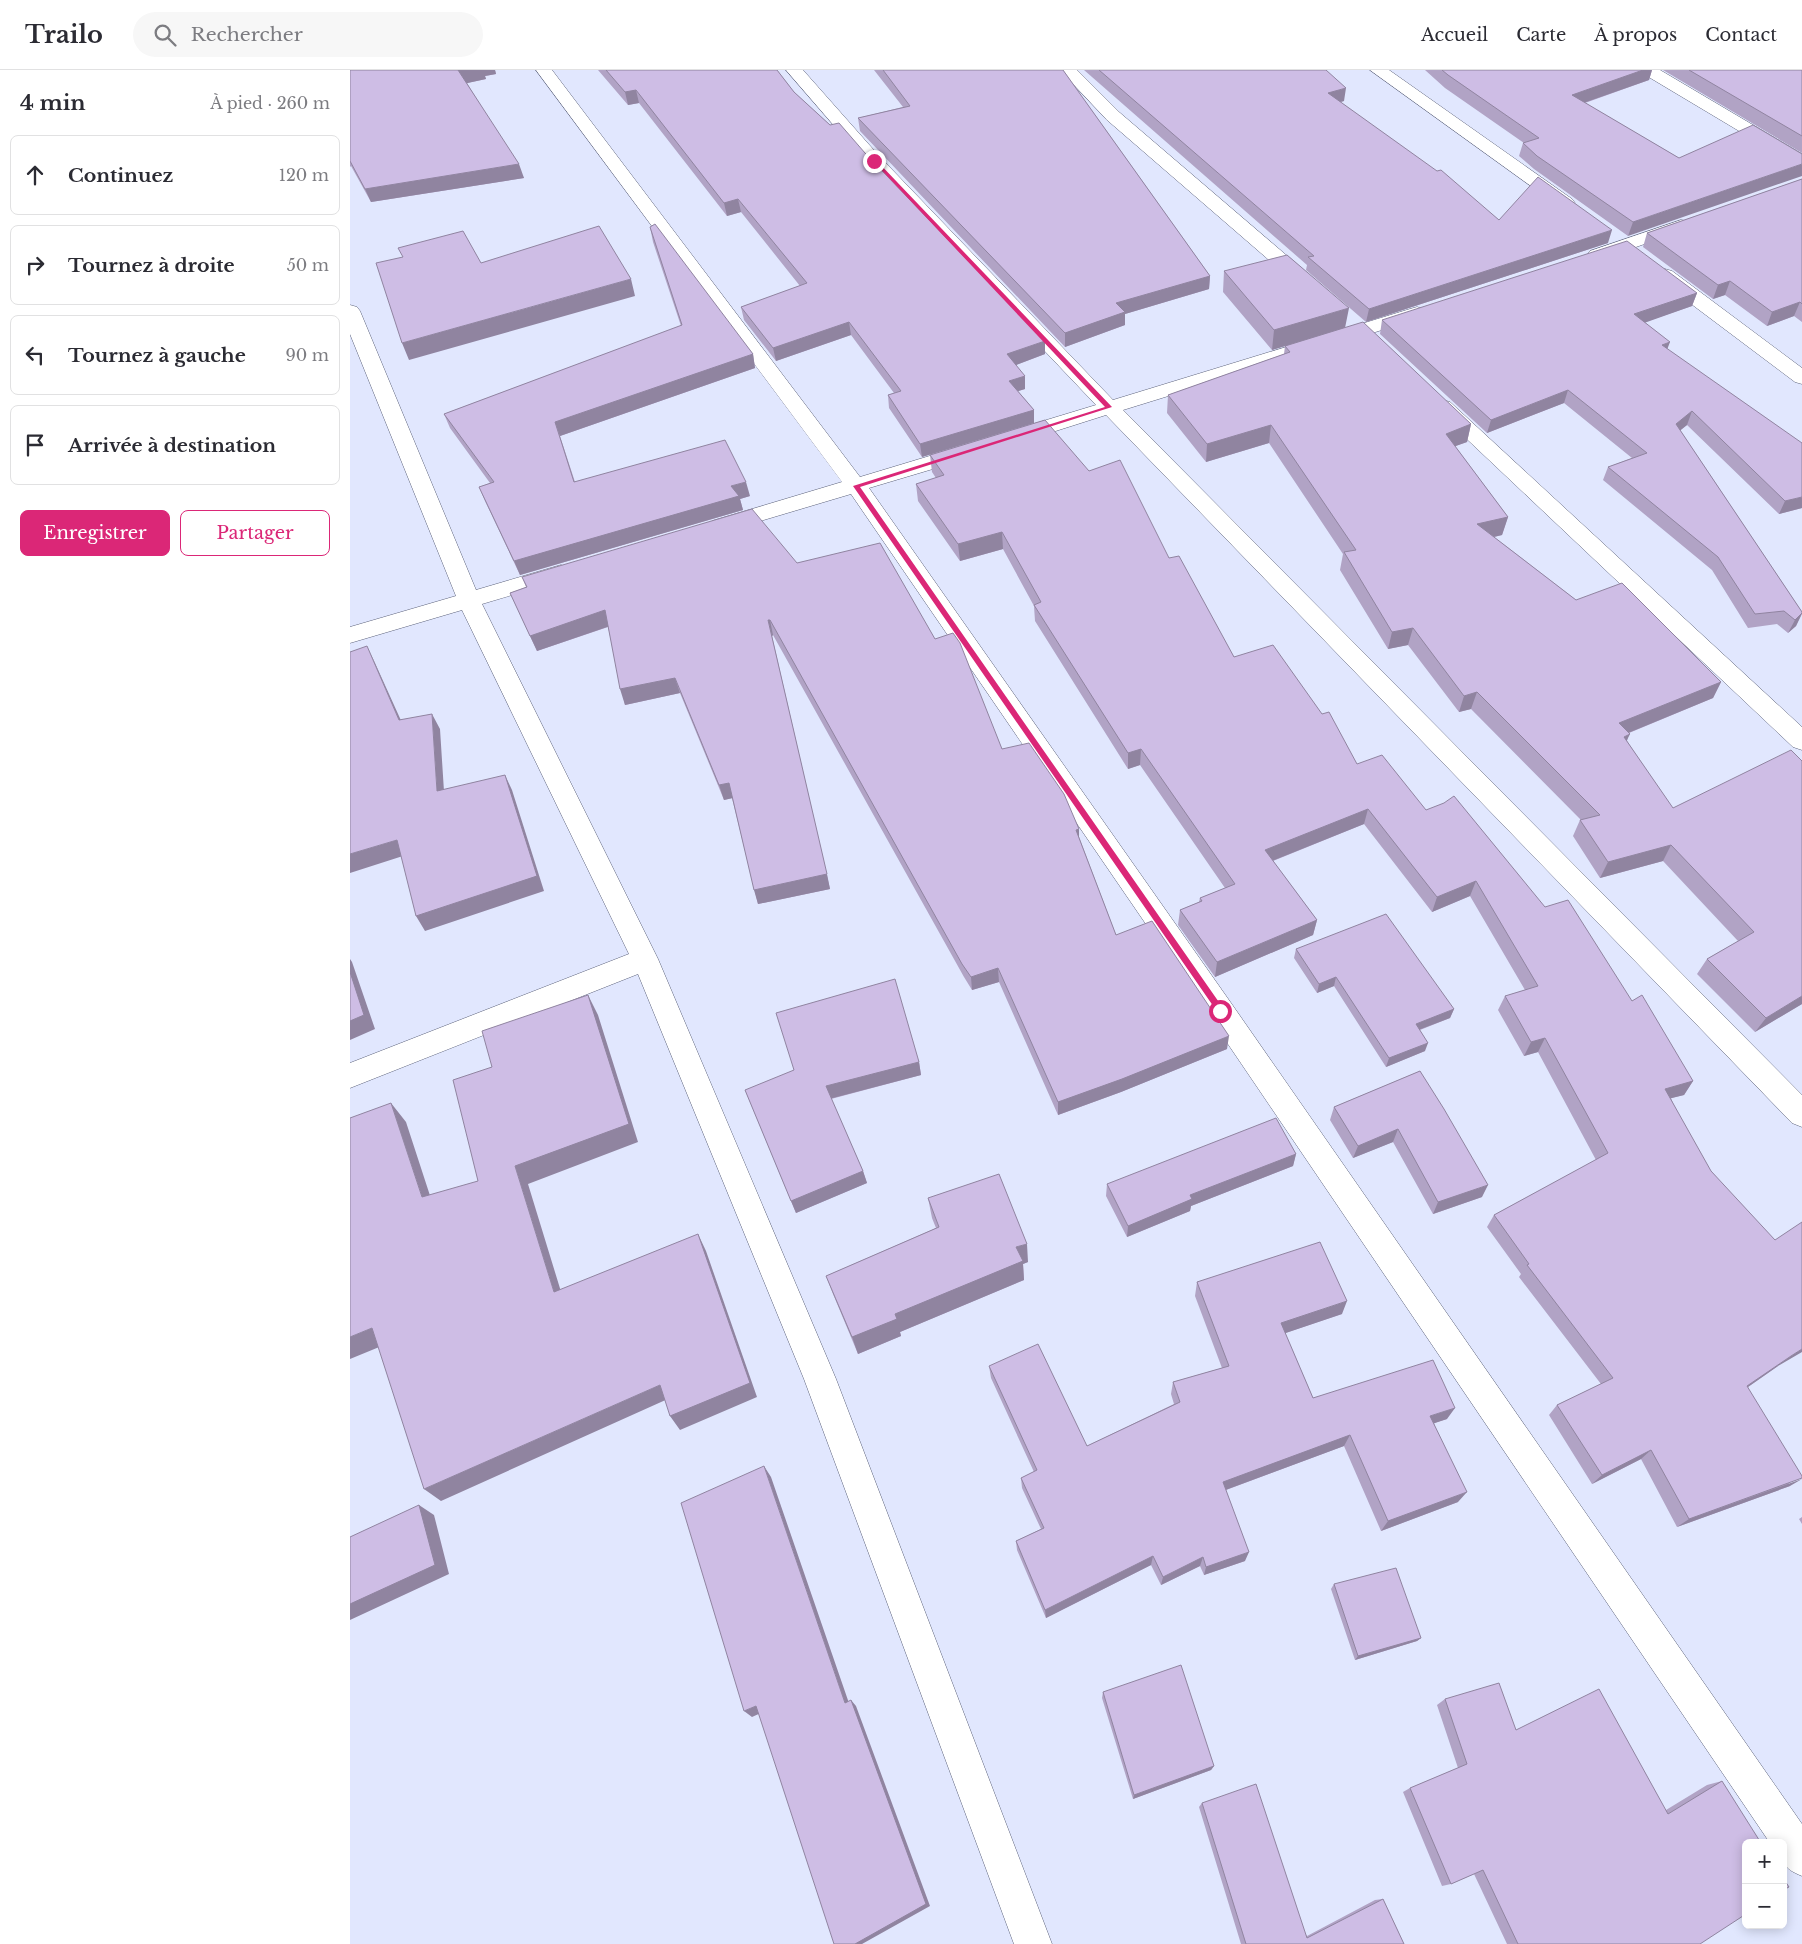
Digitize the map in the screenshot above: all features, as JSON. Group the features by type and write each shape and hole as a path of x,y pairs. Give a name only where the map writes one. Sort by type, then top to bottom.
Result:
{"street":[{"path":"544,70 856,486 1232,1027 1802,1857"},
{"path":"794,70 874,161 1109,407 1802,1114"},
{"path":"1068,70 1113,116 1319,293"},
{"path":"1648,70 1802,161"},
{"path":"1381,72 1577,211"},
{"path":"1579,261 1631,250 1700,218"},
{"path":"1631,250 1802,378"},
{"path":"705,530 1363,332 1438,307"},
{"path":"350,311 469,600 645,959 820,1379 1033,1944"},
{"path":"1428,392 1802,741"},
{"path":"350,635 582,566"},
{"path":"350,1076 645,959"}],"building":[{"path":"350,70 458,70 519,164 365,189 350,161"},
{"path":"606,70 777,70 794,92 830,125 839,123 865,153 1045,341 1007,354 1025,376 1009,381 1034,410 920,444 888,395 901,391 849,322 773,348 741,307 807,283 738,199 724,203 636,90 625,92"},
{"path":"883,70 1063,70 1210,276 1116,303 1125,312 1065,333 858,118 910,106"},
{"path":"1099,70 1326,70 1346,88 1328,93 1437,171 1441,170 1499,220 1538,177 1612,230 1369,309 1308,257 1314,256"},
{"path":"1442,70 1643,70 1572,95 1679,158 1753,125 1802,154 1802,164 1633,222 1537,156 1523,143 1539,138"},
{"path":"1689,70 1802,70 1802,136"},
{"path":"1802,179 1802,304 1800,302 1772,312 1730,281 1718,285 1647,233"},
{"path":"655,224 753,354 555,422 574,482 725,440 746,482 731,486 739,496 514,561 479,487 494,482 444,414 682,325 650,227"},
{"path":"599,226 631,279 402,343 376,263 403,257 398,248 463,231 481,263"},
{"path":"1627,241 1697,293 1634,314 1670,342 1662,345 1802,443 1802,497 1785,501 1692,411 1676,424 1802,612 1795,620 1784,611 1755,614 1718,557 1608,467 1647,453 1568,390 1491,420 1382,320"},
{"path":"1287,255 1349,308 1274,330 1224,271"},
{"path":"1363,322 1471,424 1446,434 1508,517 1477,524 1576,600 1622,583 1721,682 1619,723 1630,734 1624,737 1673,808 1791,750 1802,761 1802,996 1766,1018 1707,959 1754,932 1671,845 1608,862 1580,820 1600,815 1477,692 1464,696 1413,628 1392,632 1344,552 1356,550 1271,425 1207,444 1168,395 1290,352 1285,346"},
{"path":"1045,420 1089,471 1120,460 1169,558 1179,556 1234,657 1273,645 1322,714 1329,712 1357,764 1382,755 1426,810 1444,803 1454,796 1545,907 1568,900 1632,1001 1642,995 1693,1081 1665,1089 1711,1171 1775,1240 1802,1222 1802,1349 1747,1386 1802,1478 1689,1519 1651,1450 1602,1475 1557,1405 1613,1378 1527,1265 1529,1264 1494,1215 1608,1153 1545,1038 1531,1042 1505,996 1538,986 1476,881 1437,897 1368,809 1265,850 1317,920 1217,962 1180,910 1202,901 1200,898 1235,884 1141,749 1128,753 1034,605 1041,602 1002,532 958,544 916,484 944,475 930,455"},
{"path":"752,509 797,563 880,543 935,639 953,633 960,643 1002,749 1029,743 1064,794 1079,829 1076,830 1116,935 1152,921 1229,1036 1122,1079 1058,1102 998,968 971,977 962,964 770,620 768,620 827,874 754,890 729,783 719,785 675,678 620,689 605,610 530,636 510,593 527,587 522,577"},
{"path":"367,646 399,720 432,714 437,791 505,775 537,876 416,916 397,840 350,854 350,652"},
{"path":"1386,914 1454,1009 1416,1024 1428,1043 1389,1058 1336,977 1319,984 1296,949"},
{"path":"350,972 364,1015 350,1021"},
{"path":"895,979 919,1062 826,1086 863,1171 791,1201 745,1090 794,1070 776,1013"},
{"path":"588,995 629,1124 515,1166 554,1292 698,1234 750,1383 670,1416 660,1385 424,1489 372,1328 350,1337 350,1118 391,1103 422,1197 478,1181 453,1080 492,1067 482,1031"},
{"path":"1420,1071 1488,1185 1438,1202 1398,1129 1358,1146 1334,1107"},
{"path":"1276,1118 1296,1154 1190,1195 1192,1199 1128,1226 1107,1184"},
{"path":"999,1174 1027,1244 1016,1247 1023,1261 895,1314 897,1319 852,1337 826,1276 939,1227 928,1198"},
{"path":"1320,1242 1347,1301 1281,1323 1313,1398 1433,1360 1455,1408 1430,1416 1467,1492 1388,1521 1350,1435 1223,1482 1249,1552 1206,1567 1203,1557 1163,1577 1153,1556 1045,1610 1016,1541 1044,1528 1021,1478 1037,1470 989,1366 1038,1344 1087,1446 1180,1402 1173,1382 1229,1366 1197,1282"},
{"path":"764,1466 845,1703 851,1700 926,1904 855,1944 834,1944 756,1706 744,1711 681,1503"},
{"path":"419,1505 435,1565 350,1604 350,1537"},
{"path":"1396,1568 1421,1638 1358,1656 1334,1584"},
{"path":"1181,1665 1214,1766 1134,1795 1103,1692"},
{"path":"1499,1683 1516,1730 1599,1689 1668,1814 1722,1781 1758,1839 1742,1839 1742,1917 1700,1944 1518,1944 1483,1870 1451,1884 1410,1788 1467,1764 1445,1699"},
{"path":"1256,1784 1307,1938 1383,1899 1404,1944 1246,1944 1202,1803"}],"route":[{"path":"874,161 1109,407 856,486 1220,1011"}]}
